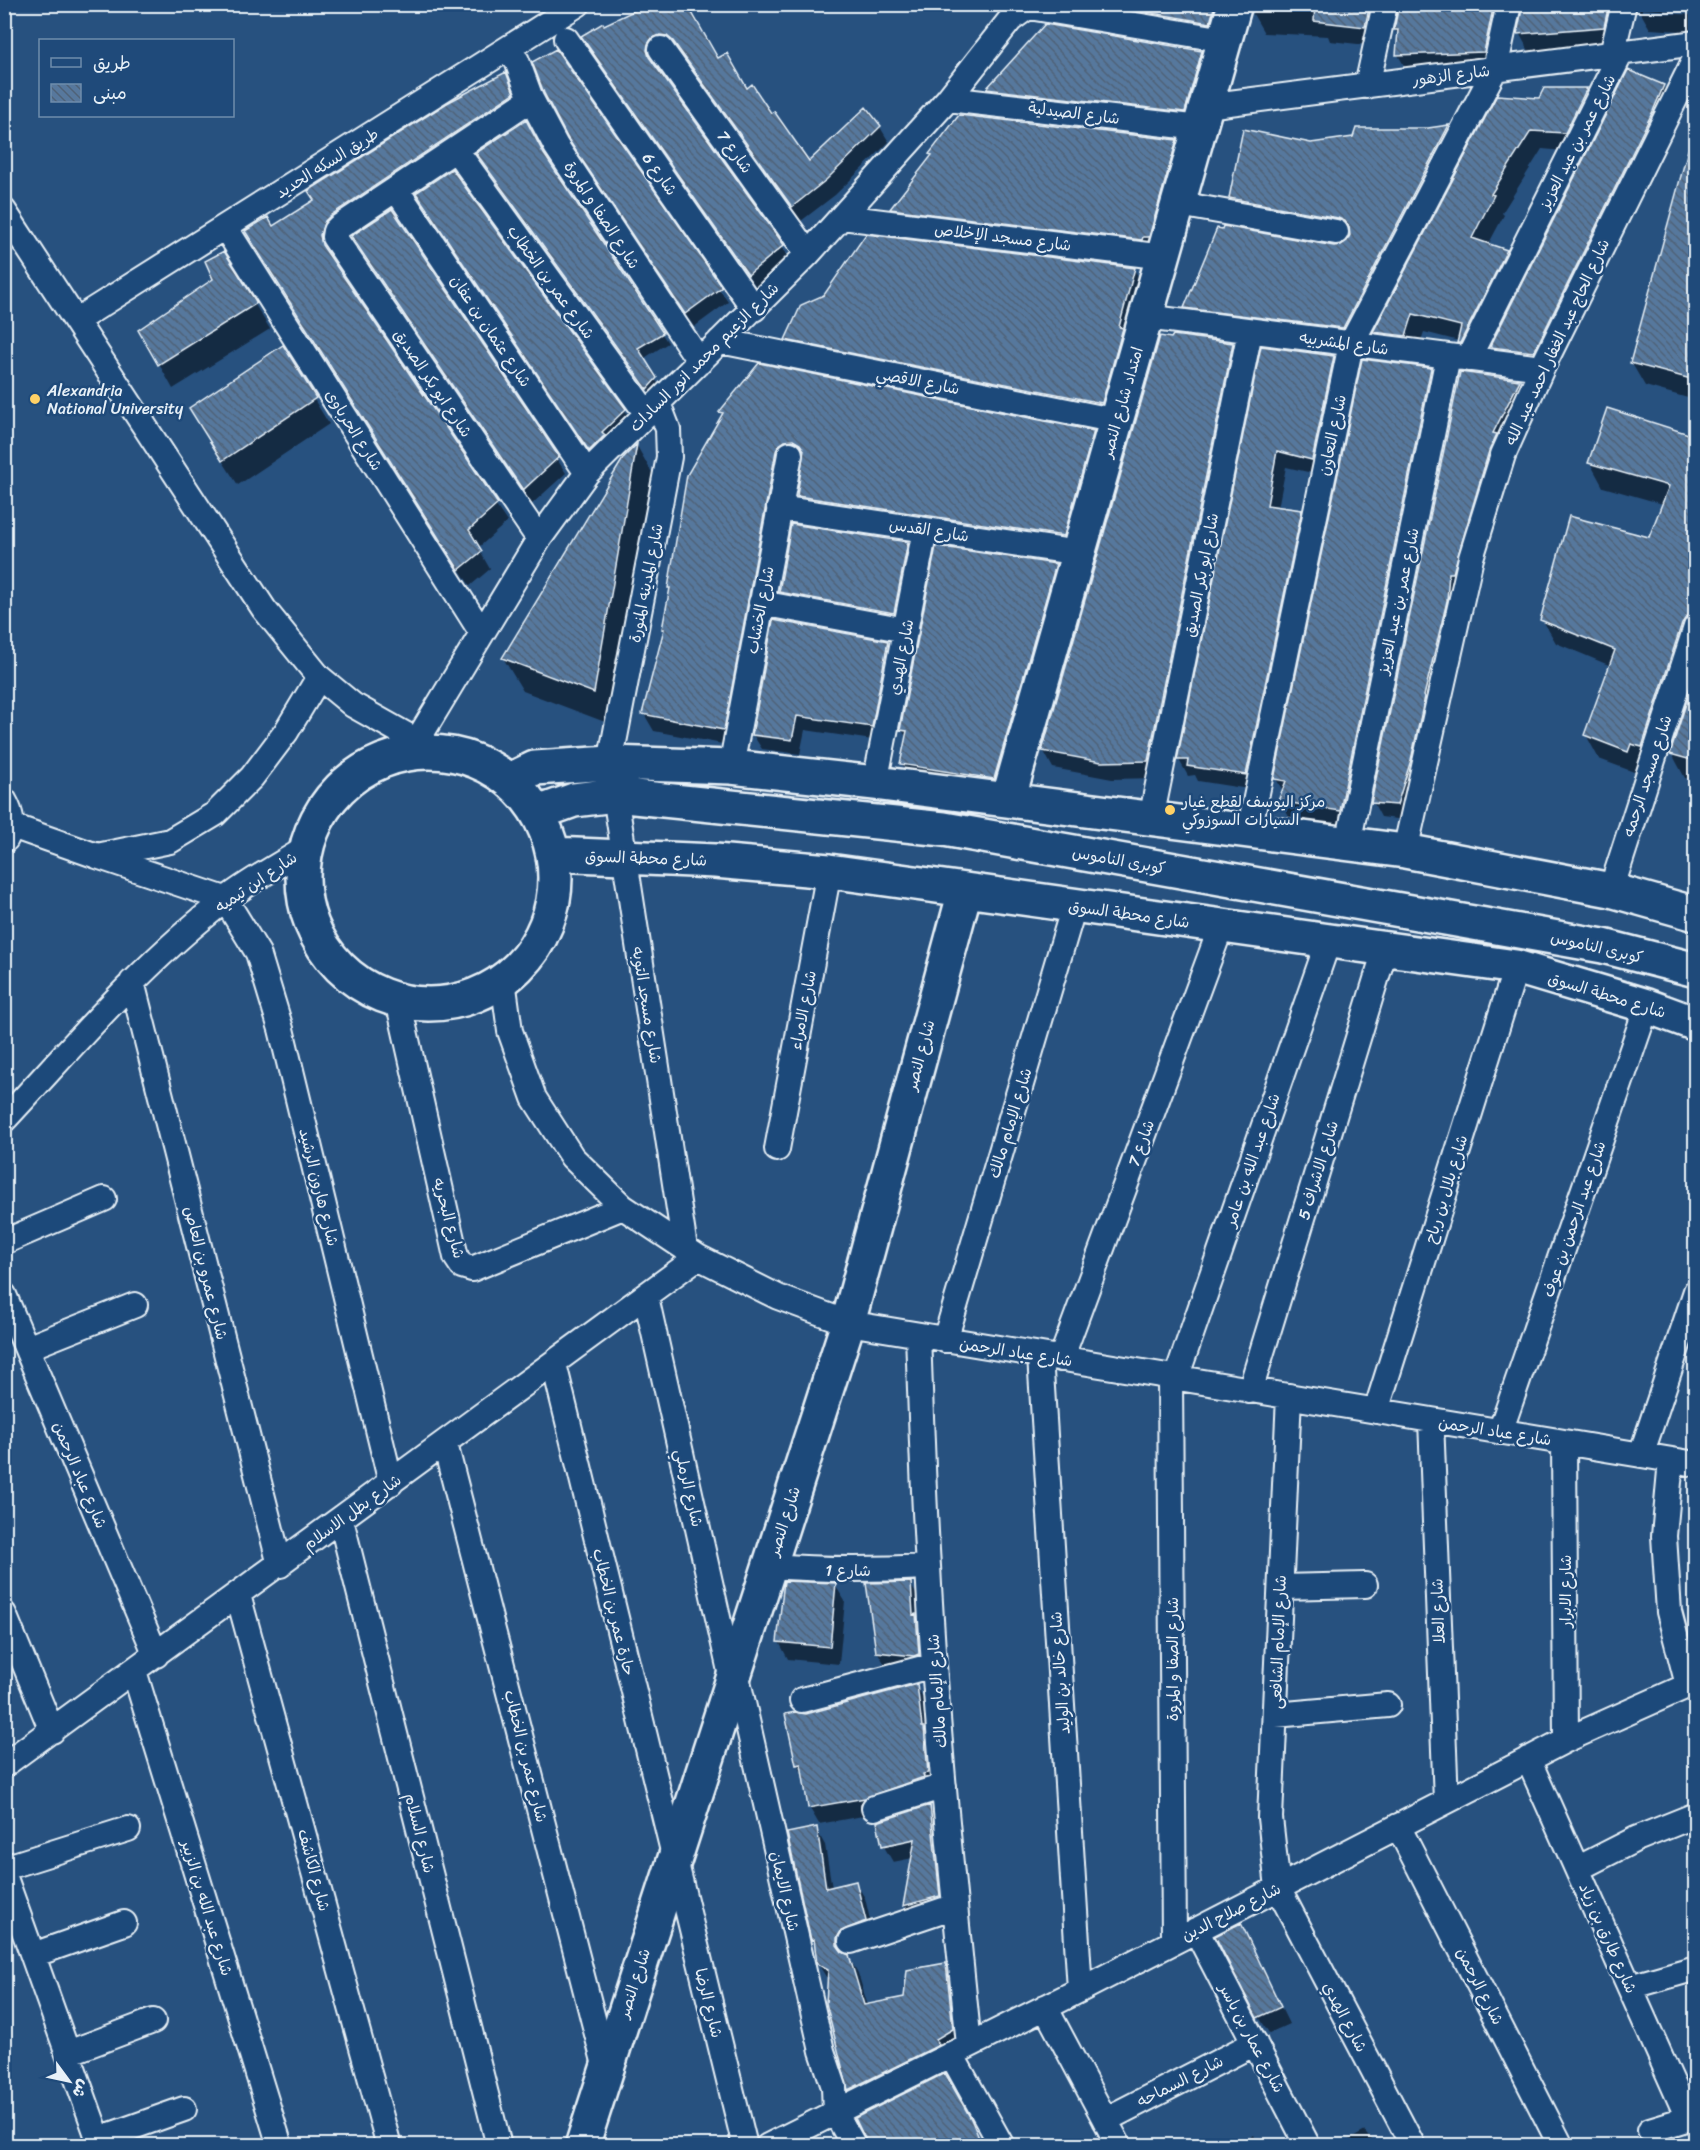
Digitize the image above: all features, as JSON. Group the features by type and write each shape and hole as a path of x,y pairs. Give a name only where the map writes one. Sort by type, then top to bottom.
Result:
{"street":[{"name":"طريق السكه الحديد","path":"77,321 578,4"},
{"name":"امتداد شارع النصر","path":"1008,800 1235,4"},
{"path":"1366,86 1385,4"},
{"name":"شارع التعاون","path":"1249,831 1351,344 1496,69 1509,4"},
{"name":"شارع عمر بن عبد العزيز","path":"1348,844 1458,358 1616,53 1624,4"},
{"path":"1031,6 1225,40"},
{"name":"شارع الزعيم محمد انور السادات","path":"421,746 482,633 539,539 587,473 808,254 948,99 1010,20 1031,6"},
{"name":"شارع 6","path":"566,39 754,309"},
{"name":"شارع الزهور","path":"1203,117 1366,86 1695,43"},
{"name":"شارع 7","path":"662,49 808,254"},
{"name":"شارع الحاج عبد الغفار احمد عبد الله","path":"1406,851 1471,558 1503,455 1542,368 1695,57"},
{"name":"شارع الصفا و المروة","path":"517,62 531,99 556,146 700,362"},
{"path":"396,189 531,99"},
{"name":"شارع الصيدلية","path":"948,99 1203,117"},
{"name":"شارع عمر بن الخطاب","path":"456,150 653,408"},
{"name":"شارع ابو بكر الصديق","path":"396,189 339,227 334,234 335,240 539,539"},
{"name":"شارع عثمان بن عفان","path":"396,189 587,473"},
{"path":"1179,204 1336,232"},
{"path":"4,211 264,609 319,677 353,705 421,746"},
{"name":"شارع مسجد الإخلاص","path":"842,217 1164,257"},
{"name":"شارع الحرباوى","path":"225,227 482,633"},
{"name":"شارع المشربيه","path":"1146,317 1542,368"},
{"name":"شارع ابو بكر الصديق","path":"1151,819 1250,331"},
{"name":"شارع الاقصي","path":"720,342 1117,421"},
{"name":"شارع المدينه المنورة","path":"610,763 669,457 668,429 653,408"},
{"name":"شارع الخشاب","path":"731,767 790,454"},
{"name":"شارع القدس","path":"779,508 1079,553"},
{"name":"شارع الهدي","path":"875,783 925,530"},
{"path":"762,603 906,630"},
{"name":"شارع مسجد الرحمه","path":"1611,890 1695,627"},
{"path":"97,856 170,841 215,814 252,777 286,732 319,677"},
{"name":"شارع ابن تيميه","path":"4,1120 132,982 225,899 305,849 321,810 348,780 384,758 421,746 470,757 510,780"},
{"path":"305,849 303,898 320,944 353,980 398,1000 425,1004 452,1002 479,994 502,980 524,961 540,937 550,911 555,882 553,854 538,813 510,780 535,768 610,763 731,767 875,783 1406,851 1611,890 1695,914"},
{"name":"شارع مسجد التوبه","path":"610,763 692,1253"},
{"name":"كوبرى الناموس","path":"538,813 574,800 615,795 944,830 1604,946 1695,970"},
{"path":"4,800 11,812 8,833 97,856 225,899"},
{"name":"شارع محطة السوق","path":"553,854 715,861 829,871 1516,967 1647,1006 1695,1024"},
{"name":"شارع الامراء","path":"777,1149 829,871"},
{"name":"شارع النصر","path":"582,2145 848,1323 965,891"},
{"name":"شارع هارون الرشيد","path":"225,899 258,953 281,1029 391,1483"},
{"name":"شارع الإمام مالك","path":"945,1340 1074,906"},
{"name":"شارع 7","path":"1050,1358 1221,927"},
{"name":"شارع عبد الله بن عامر","path":"1173,1378 1328,942"},
{"name":"شارع الاشراف 5","path":"1250,1391 1385,950"},
{"name":"شارع بلال بن رباح","path":"1376,1411 1516,967"},
{"name":"شارع عباد الرحمن","path":"502,980 510,1031 534,1098 572,1157 623,1207 692,1253 778,1297 848,1323 1695,1464"},
{"name":"شارع عمرو بن العاص","path":"132,982 280,1565"},
{"name":"شارع البحريه","path":"398,1000 456,1257 462,1266 471,1269 623,1207"},
{"name":"شارع عبد الرحمن بن عوف","path":"1500,1432 1647,1006"},
{"path":"4,1242 104,1198"},
{"name":"شارع بطل الاسلام","path":"4,1765 646,1297 692,1253"},
{"path":"1641,1455 1695,1291"},
{"name":"شارع عباد الرحمن","path":"4,1295 156,1655"},
{"name":"شارع الرملي","path":"646,1297 734,1674"},
{"path":"27,1348 135,1305"},
{"name":"شارع الإمام مالك","path":"918,1335 927,1567 955,1906 960,2050"},
{"name":"شارع خالد بن الوليد","path":"1050,1358 1080,1990"},
{"name":"حارة عمر بن الخطاب","path":"554,1364 674,1860"},
{"name":"شارع الصفا و المروة","path":"1173,1378 1174,1941"},
{"name":"شارع الإمام الشافعى","path":"1278,1888 1270,1818 1289,1396"},
{"name":"شارع العلا","path":"1431,1420 1446,1801"},
{"name":"شارع الابرار","path":"1564,1442 1566,1740"},
{"name":"شارع عمر بن الخطاب","path":"445,1444 606,2069"},
{"path":"1671,1460 1664,1536 1669,1611 1692,1683"},
{"name":"شارع السلام","path":"340,1520 499,2145"},
{"name":"شارع 1","path":"769,1566 822,1570 927,1567"},
{"path":"1281,1587 1365,1585"},
{"name":"شارع الكاشف","path":"238,1595 389,2145"},
{"path":"4,1614 52,1731"},
{"path":"802,1700 934,1665"},
{"name":"شارع عبد الله بن الزبير","path":"134,1671 280,2145"},
{"name":"شارع الايمان","path":"734,1674 822,2051 834,2087 835,2112"},
{"name":"شارع صلاح الدين","path":"768,2145 1080,1990 1566,1740 1692,1683"},
{"path":"1275,1715 1388,1705"},
{"name":"شارع طارق بن زياد","path":"1528,1759 1629,1987 1692,2117"},
{"path":"874,1808 944,1786"},
{"path":"1577,1869 1636,1839 1695,1815"},
{"name":"شارع الرحمن","path":"1398,1826 1561,2145"},
{"path":"4,1868 128,1829"},
{"name":"شارع الرضا","path":"674,1860 744,2145"},
{"path":"4,1875 100,2142 183,2109"},
{"name":"شارع الهدي","path":"1278,1888 1413,2145"},
{"path":"851,1941 955,1906"},
{"path":"33,1955 124,1923"},
{"name":"شارع عمار بن ياسر","path":"1196,1930 1308,2145"},
{"path":"1629,1987 1695,1968"},
{"path":"1045,2007 1119,2145"},
{"path":"68,2053 153,2021"},
{"name":"شارع السماحه","path":"1105,2120 1255,2043"},
{"path":"960,2050 1002,2145"},
{"path":"835,2112 854,2145"},
{"path":"1650,2130 1692,2117"}],"building":[{"path":"677,4 687,4 718,58 727,53 747,88 752,84 771,113 774,111 809,161 866,107 881,126 826,180 792,207 673,41 667,36 660,35 652,38 647,50 649,57 784,245 748,275 581,36 603,23 604,25 646,5 664,10"},
{"path":"1100,4 1215,4 1210,23"},
{"path":"1315,4 1370,4 1365,27 1314,21"},
{"path":"1399,4 1494,4 1484,52 1396,55 1398,30 1394,30"},
{"path":"1523,4 1609,4 1604,27 1517,34"},
{"path":"1045,24 1202,51 1185,112 986,89"},
{"path":"556,49 722,287 685,314 568,139 544,93 532,62"},
{"path":"1628,70 1664,85 1534,352 1490,347"},
{"path":"506,72 514,93 331,215 325,221 320,235 322,245 498,504 469,530 482,551 459,570 245,231 268,217 273,226 314,200 308,191 447,103"},
{"path":"1544,88 1587,88 1565,133 1531,131 1491,194 1494,195 1472,238 1507,250 1460,343 1457,343 1461,326 1413,314 1406,336 1373,332 1497,95 1539,98"},
{"path":"959,115 1177,140 1149,237 1143,237 1142,240 890,209 932,155 929,154"},
{"path":"526,120 544,154 663,333 638,348 657,378 647,389 476,153"},
{"path":"1449,125 1343,328 1184,308 1217,228 1222,229 1223,226 1334,246 1347,241 1350,235 1345,221 1338,218 1229,198 1243,129 1311,143 1353,137 1356,128 1428,128"},
{"path":"1688,150 1695,151 1695,380 1630,363"},
{"path":"452,169 626,409 602,432 605,435 589,451 416,193"},
{"path":"392,209 559,457 523,490 351,236"},
{"path":"866,234 1135,268 1119,327 1123,328 1102,403 785,340 801,305 824,295"},
{"path":"224,251 257,303 158,365 138,330 213,279 205,261"},
{"path":"1173,335 1233,343 1148,761 1101,762 1042,751 1160,336 1171,338"},
{"path":"283,345 316,398 222,461 189,408"},
{"path":"1261,346 1334,356 1312,460 1277,451 1267,505 1302,510 1246,775 1187,766 1188,760 1177,760"},
{"path":"1362,359 1431,368 1340,811 1278,801 1286,781 1274,779"},
{"path":"759,363 1094,431 1064,536 797,496 804,450 793,440 785,441 776,451 724,730 642,714 664,629 662,629 670,588 668,588 687,475 723,413 719,412"},
{"path":"1460,372 1520,380 1493,433 1497,434 1489,451 1453,573 1449,573 1447,601 1411,760 1397,805 1371,803"},
{"path":"1607,408 1695,436 1695,613 1687,616 1682,623 1642,747 1631,744 1628,752 1584,735 1615,650 1540,620 1569,516 1649,537 1669,486 1588,463"},
{"path":"637,444 594,693 502,658 624,457"},
{"path":"791,524 908,542 894,613 779,592"},
{"path":"936,546 1056,564 994,779 900,764 907,731 900,730"},
{"path":"773,620 888,641 872,727 797,716 792,740 752,735"},
{"path":"1695,675 1695,761 1670,754"},
{"path":"784,1581 836,1583 830,1647 777,1642"},
{"path":"911,1582 919,1654 914,1656 876,1652 866,1583"},
{"path":"917,1684 928,1773 923,1774 924,1777 865,1798 808,1808 801,1764 796,1765 785,1714 795,1712 806,1714"},
{"path":"930,1805 940,1896 903,1906 915,1839 882,1846 877,1822"},
{"path":"817,1827 826,1888 856,1881 866,1921 841,1931 837,1938 837,1945 842,1952 849,1955 864,2005 904,1997 907,1970 946,1963 953,2029 936,2039 939,2045 848,2090 826,2003 828,1970 817,1964 814,1939 811,1940 787,1833"},
{"path":"1241,1923 1281,2007 1257,2018 1215,1936"},
{"path":"945,2073 971,2119 982,2145 868,2145 855,2118"}],"place":[{"name":"Alexandria National University","path":"35,399"},
{"name":"مركز اليوسف لقطع غيار السيارات السوزوكي","path":"1170,810"}]}
